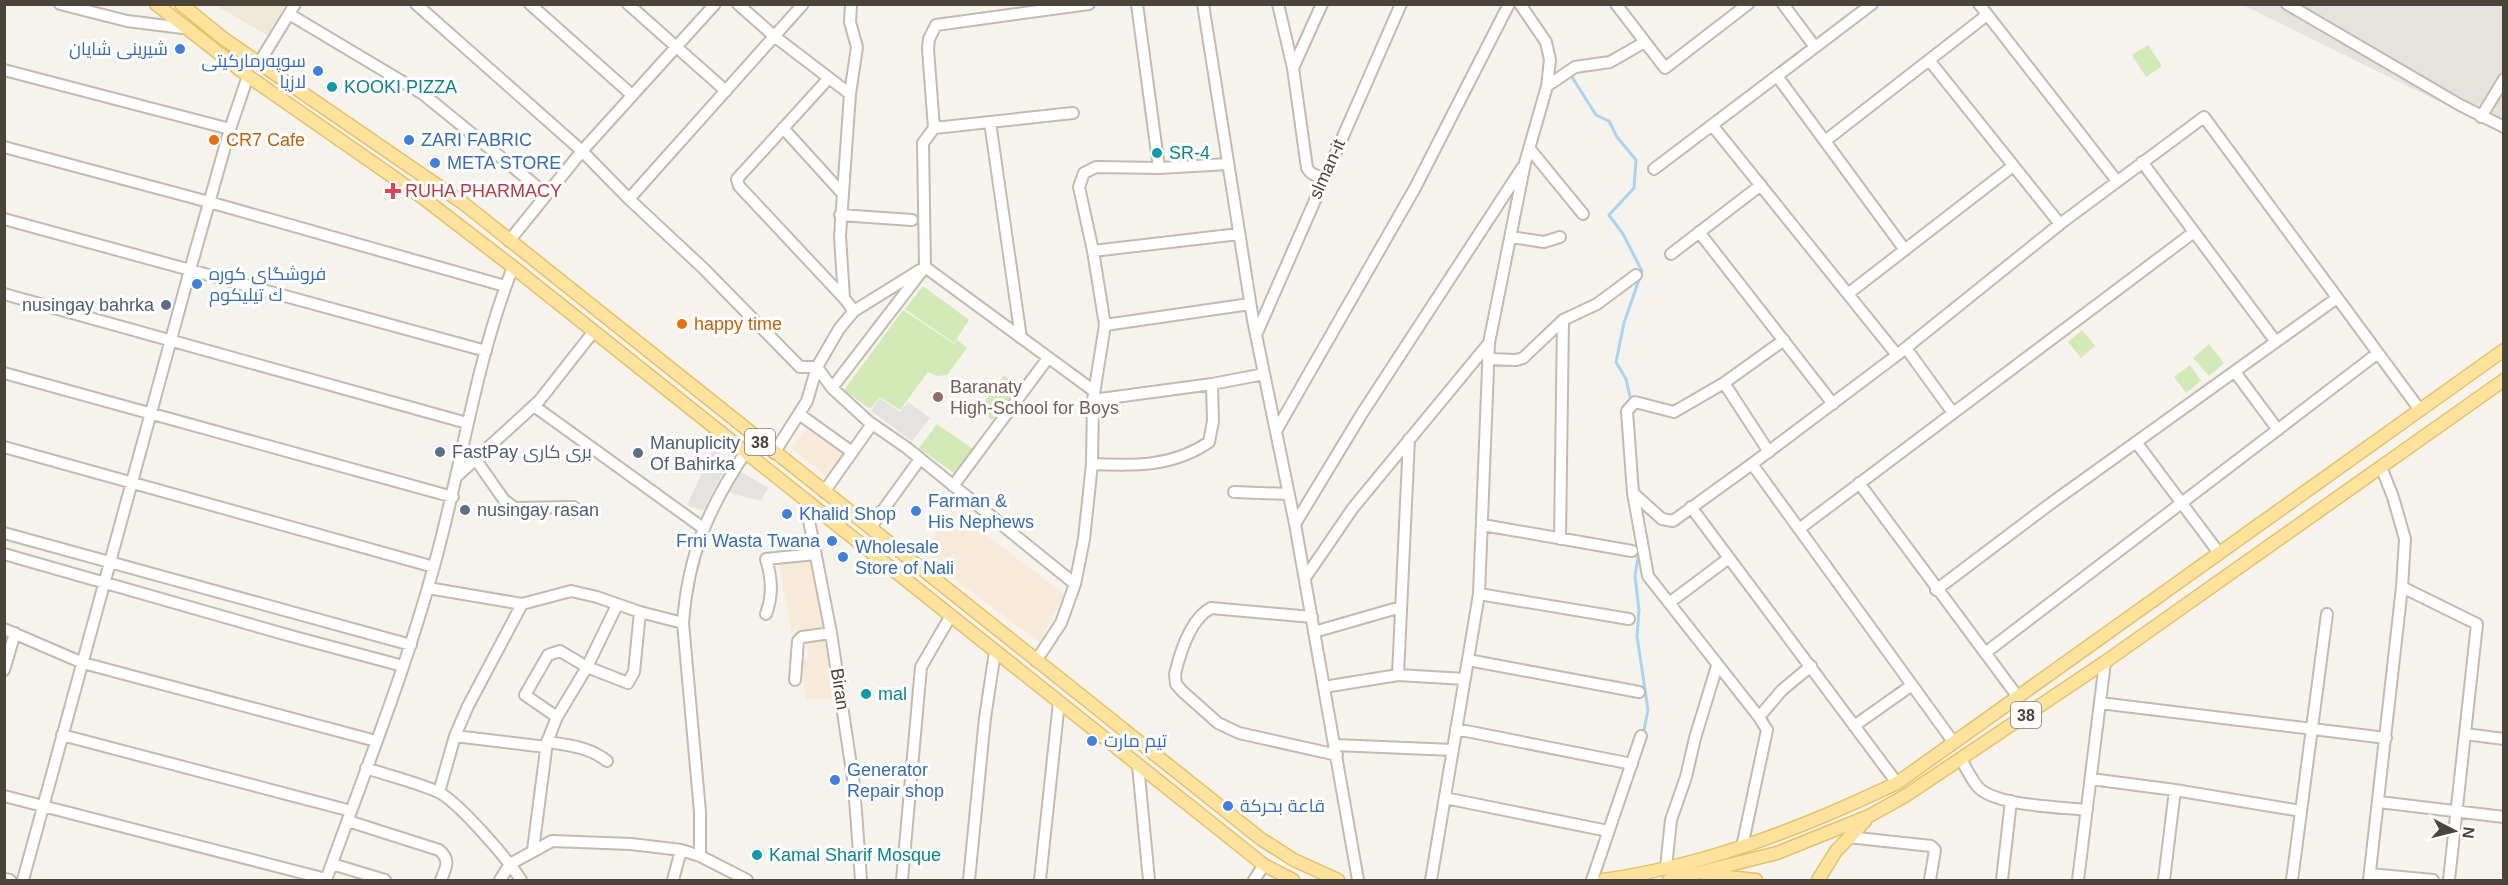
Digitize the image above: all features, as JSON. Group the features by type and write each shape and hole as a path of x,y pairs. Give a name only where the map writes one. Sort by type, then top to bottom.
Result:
{"main road":[{"name":"38","path":"156,4 183,28 248,76 451,219 1264,865 1293,880"},
{"name":"38","path":"184,6 259,63 463,203 1261,839 1294,860 1338,880"},
{"path":"422,197 433,181"},
{"path":"451,219 463,203"},
{"path":"2504,350 2167,590 2180,609 2504,380"},
{"path":"2420,410 2434,428"},
{"path":"836,523 846,519 848,515 846,508"},
{"name":"38","path":"1604,880 1742,847 1828,816 1897,783 2167,590"},
{"name":"38","path":"1670,880 1690,877 1777,853 1869,816 1905,796 1961,759 2180,609"},
{"name":"38","path":"1818,880 1848,837 1869,816"},
{"name":"38","path":"1690,877 1756,880"}],"street":[{"path":"60,4 127,21 183,28"},
{"path":"416,4 582,151 629,199 704,269 800,367 817,367"},
{"path":"531,4 632,95"},
{"path":"628,4 726,91"},
{"path":"509,241 582,151 715,4"},
{"path":"738,4 774,36 850,94"},
{"path":"629,199 803,4"},
{"path":"844,298 840,256 840,215 850,94 857,47 850,22 851,4"},
{"path":"934,128 928,49 929,39 936,25 1089,4"},
{"path":"1137,4 1159,168"},
{"path":"1203,4 1250,304 1295,524 1358,880"},
{"path":"1278,4 1293,68 1307,168 1311,173 1323,179"},
{"path":"1293,68 1322,4"},
{"name":"slman-it","path":"1256,335 1401,4"},
{"path":"1276,431 1415,188 1509,4"},
{"path":"1431,880 1479,594 1489,343 1525,163 1547,86 1550,51 1520,4"},
{"path":"1616,4 1665,68 1748,4"},
{"path":"1784,4 1815,47"},
{"path":"1654,169 1872,4"},
{"path":"1979,4 2117,181"},
{"path":"2287,4 2481,117 2504,128"},
{"path":"259,63 292,9 423,94 546,194"},
{"path":"1825,141 1987,15"},
{"path":"1547,86 1575,67 1610,62 1645,42"},
{"path":"1929,60 2060,225"},
{"path":"4,70 230,129"},
{"path":"23,880 209,202 248,76"},
{"path":"1777,76 1905,249"},
{"path":"830,78 736,179 739,186 854,311"},
{"path":"2481,117 2504,79"},
{"path":"832,388 925,267 924,143 928,133 934,128 1072,113"},
{"path":"1633,493 1662,519 1673,521 1833,404 2117,181 2205,117 2420,410"},
{"path":"990,122 1021,338"},
{"path":"1712,125 1897,355"},
{"path":"783,128 842,193"},
{"path":"4,147 506,286"},
{"path":"1530,148 1583,214"},
{"path":"2142,162 2276,342"},
{"path":"1295,524 1422,320 1525,163"},
{"path":"1036,661 1061,623 1075,584 1084,539 1092,464 1094,396 1104,325 1093,251 1079,187 1084,173 1096,167 1159,168 1228,164"},
{"path":"1849,293 2013,166"},
{"path":"1671,254 1761,184"},
{"path":"840,215 912,220"},
{"path":"4,219 486,351"},
{"path":"1699,232 1833,404"},
{"path":"1800,529 2194,232"},
{"path":"1093,251 1239,234"},
{"path":"1511,237 1545,242 1560,237"},
{"path":"4,796 326,880 411,645 453,497 466,423 513,267"},
{"path":"925,267 1048,358 1094,396 1212,384 1264,374"},
{"path":"774,453 807,401 817,367 839,329 854,311 925,267"},
{"path":"1488,359 1523,358 1563,320 1596,304 1636,275"},
{"path":"4,294 466,423"},
{"path":"1936,590 2136,442 2337,298"},
{"path":"1104,325 1250,304"},
{"path":"1560,539 1563,320"},
{"path":"456,477 534,406 594,331"},
{"path":"1742,847 1767,730 1648,576 1633,493 1627,411 1635,402 1674,412 1724,383 1784,340"},
{"path":"1305,578 1353,508 1489,343"},
{"path":"1906,348 1953,413"},
{"path":"1984,654 2378,352"},
{"path":"953,486 1048,358"},
{"path":"817,367 832,388 872,424 920,459 1075,584"},
{"path":"2235,372 2277,430"},
{"path":"4,373 453,497"},
{"path":"1724,383 1769,452"},
{"path":"1092,464 1132,466 1168,461 1193,453 1209,442 1213,421 1212,384"},
{"path":"534,406 703,528"},
{"path":"799,414 852,452"},
{"path":"824,492 872,424"},
{"path":"1398,675 1409,439"},
{"path":"2136,442 2219,553"},
{"path":"4,447 434,567"},
{"path":"700,856 700,812 683,623 690,569 703,528 720,490 745,453"},
{"path":"476,459 504,500 515,508 574,507"},
{"path":"870,528 920,459"},
{"path":"1752,464 1954,743"},
{"path":"2380,467 2393,497 2405,539 2386,738 2369,877 2433,880"},
{"path":"1859,483 1936,590 2018,697"},
{"path":"1234,492 1289,494"},
{"name":"Biran","path":"805,500 831,633 854,785 861,880"},
{"path":"1691,507 1897,783"},
{"path":"1483,525 1632,551"},
{"path":"4,533 411,645"},
{"path":"4,554 403,666"},
{"path":"766,614 771,599 771,574 766,559 814,554"},
{"path":"1668,603 1729,558"},
{"path":"2402,587 2477,624 2449,880"},
{"path":"428,588 522,604 571,591 683,623"},
{"path":"1479,594 1629,619"},
{"path":"439,792 455,736 486,670 522,604"},
{"path":"533,850 547,744 557,717 587,666 617,605"},
{"path":"1314,632 1401,607"},
{"path":"1312,617 1211,608 1202,613 1196,621 1175,675 1176,684 1218,723 1239,733 1336,750 1453,750"},
{"path":"557,717 525,695 548,655 560,651 587,666 628,683 634,672 640,612"},
{"path":"2292,880 2327,614"},
{"path":"902,880 921,667 950,616"},
{"path":"4,670 10,631 83,663 376,741"},
{"path":"795,680 798,641 802,637 831,633"},
{"path":"969,880 985,718 995,652"},
{"path":"1468,660 1639,692"},
{"path":"2078,880 2105,662"},
{"path":"1666,867 1671,820 1686,777 1695,738 1717,666"},
{"path":"1759,717 1782,690 1811,666"},
{"path":"1324,687 1398,675 1465,679"},
{"path":"1854,726 1912,685"},
{"path":"1040,880 1059,702"},
{"path":"2100,703 2386,738"},
{"path":"1456,729 1632,764"},
{"path":"2465,734 2504,740"},
{"path":"62,735 349,816 439,850 446,856 448,862 441,880"},
{"path":"455,736 585,749 597,753 607,761"},
{"path":"1592,880 1641,736"},
{"path":"1961,759 1977,787 1987,795 2011,801 2087,810"},
{"path":"1138,765 1149,880"},
{"path":"366,768 439,792 453,803 510,864 521,880"},
{"path":"2091,779 2301,811"},
{"path":"2164,880 2175,790"},
{"path":"1444,798 1608,831"},
{"path":"2002,880 2011,801"},
{"path":"2379,802 2504,818"},
{"path":"1848,837 1931,846 1935,850 1930,880"},
{"path":"500,880 510,864 552,841 631,844 681,850 700,856 747,880"},
{"path":"673,880 681,850"},
{"path":"332,864 385,880"},
{"path":"1254,880 1264,865"},
{"path":"4,879 10,880"}],"shaded area":[{"path":"215,5 285,5 267,35"},
{"path":"2243,5 2503,5 2503,133"},
{"path":"880,398 900,412 908,402 930,418 912,441 871,411"},
{"path":"806,429 846,455 828,478 791,448"},
{"path":"713,449 729,461 703,511 687,505"},
{"path":"740,471 768,488 761,501 728,492"},
{"path":"954,511 1064,594 1040,643 920,553"},
{"path":"811,557 823,631 792,636 779,563"},
{"path":"824,637 835,699 806,699 800,661 809,660 806,639"}],"green space":[{"path":"2148,45 2162,66 2146,77 2132,55"},
{"path":"923,286 969,320 954,343 905,309"},
{"path":"903,310 954,344 957,340 967,348 947,375 937,376 928,372 900,410 880,397 870,409 844,390"},
{"path":"2082,330 2095,346 2081,358 2068,342"},
{"path":"2209,344 2224,363 2209,376 2193,358"},
{"path":"2190,365 2201,381 2186,393 2174,377"},
{"path":"1004,375 1018,386 992,420 979,410"},
{"path":"937,424 973,449 955,474 919,448"}],"waterway":[{"path":"1572,77 1596,115 1609,121 1617,137 1636,160 1634,188 1609,215 1623,234 1642,271 1624,323 1616,362 1626,379 1631,401"},
{"path":"1639,551 1635,576 1639,610 1637,636 1648,710 1643,735"}],"place":[{"name":"شیرینی شایان","path":"180,49"},
{"name":"سوپه‌رمارکیتی لازیا","path":"318,71"},
{"name":"KOOKI PIZZA","path":"332,87"},
{"name":"CR7 Cafe","path":"214,140"},
{"name":"ZARI FABRIC","path":"409,140"},
{"name":"SR-4","path":"1157,153"},
{"name":"META STORE","path":"435,163"},
{"name":"RUHA PHARMACY","path":"393,191"},
{"name":"فروشگاى كوره ك تيليكوم","path":"197,284"},
{"name":"nusingay bahrka","path":"166,305"},
{"name":"happy time","path":"682,324"},
{"name":"Baranaty High-School for Boys","path":"938,397"},
{"name":"FastPay بری كاری","path":"440,452"},
{"name":"Manuplicity Of Bahirka","path":"638,453"},
{"name":"nusingay rasan","path":"465,510"},
{"name":"Farman & His Nephews","path":"916,511"},
{"name":"Khalid Shop","path":"787,514"},
{"name":"Frni Wasta Twana","path":"832,541"},
{"name":"Wholesale Store of Nali","path":"843,557"},
{"name":"mal","path":"866,694"},
{"name":"تيم مارت","path":"1092,741"},
{"name":"Generator Repair shop","path":"835,780"},
{"name":"قاعة بحركة","path":"1228,806"},
{"name":"Kamal Sharif Mosque","path":"757,855"}]}
